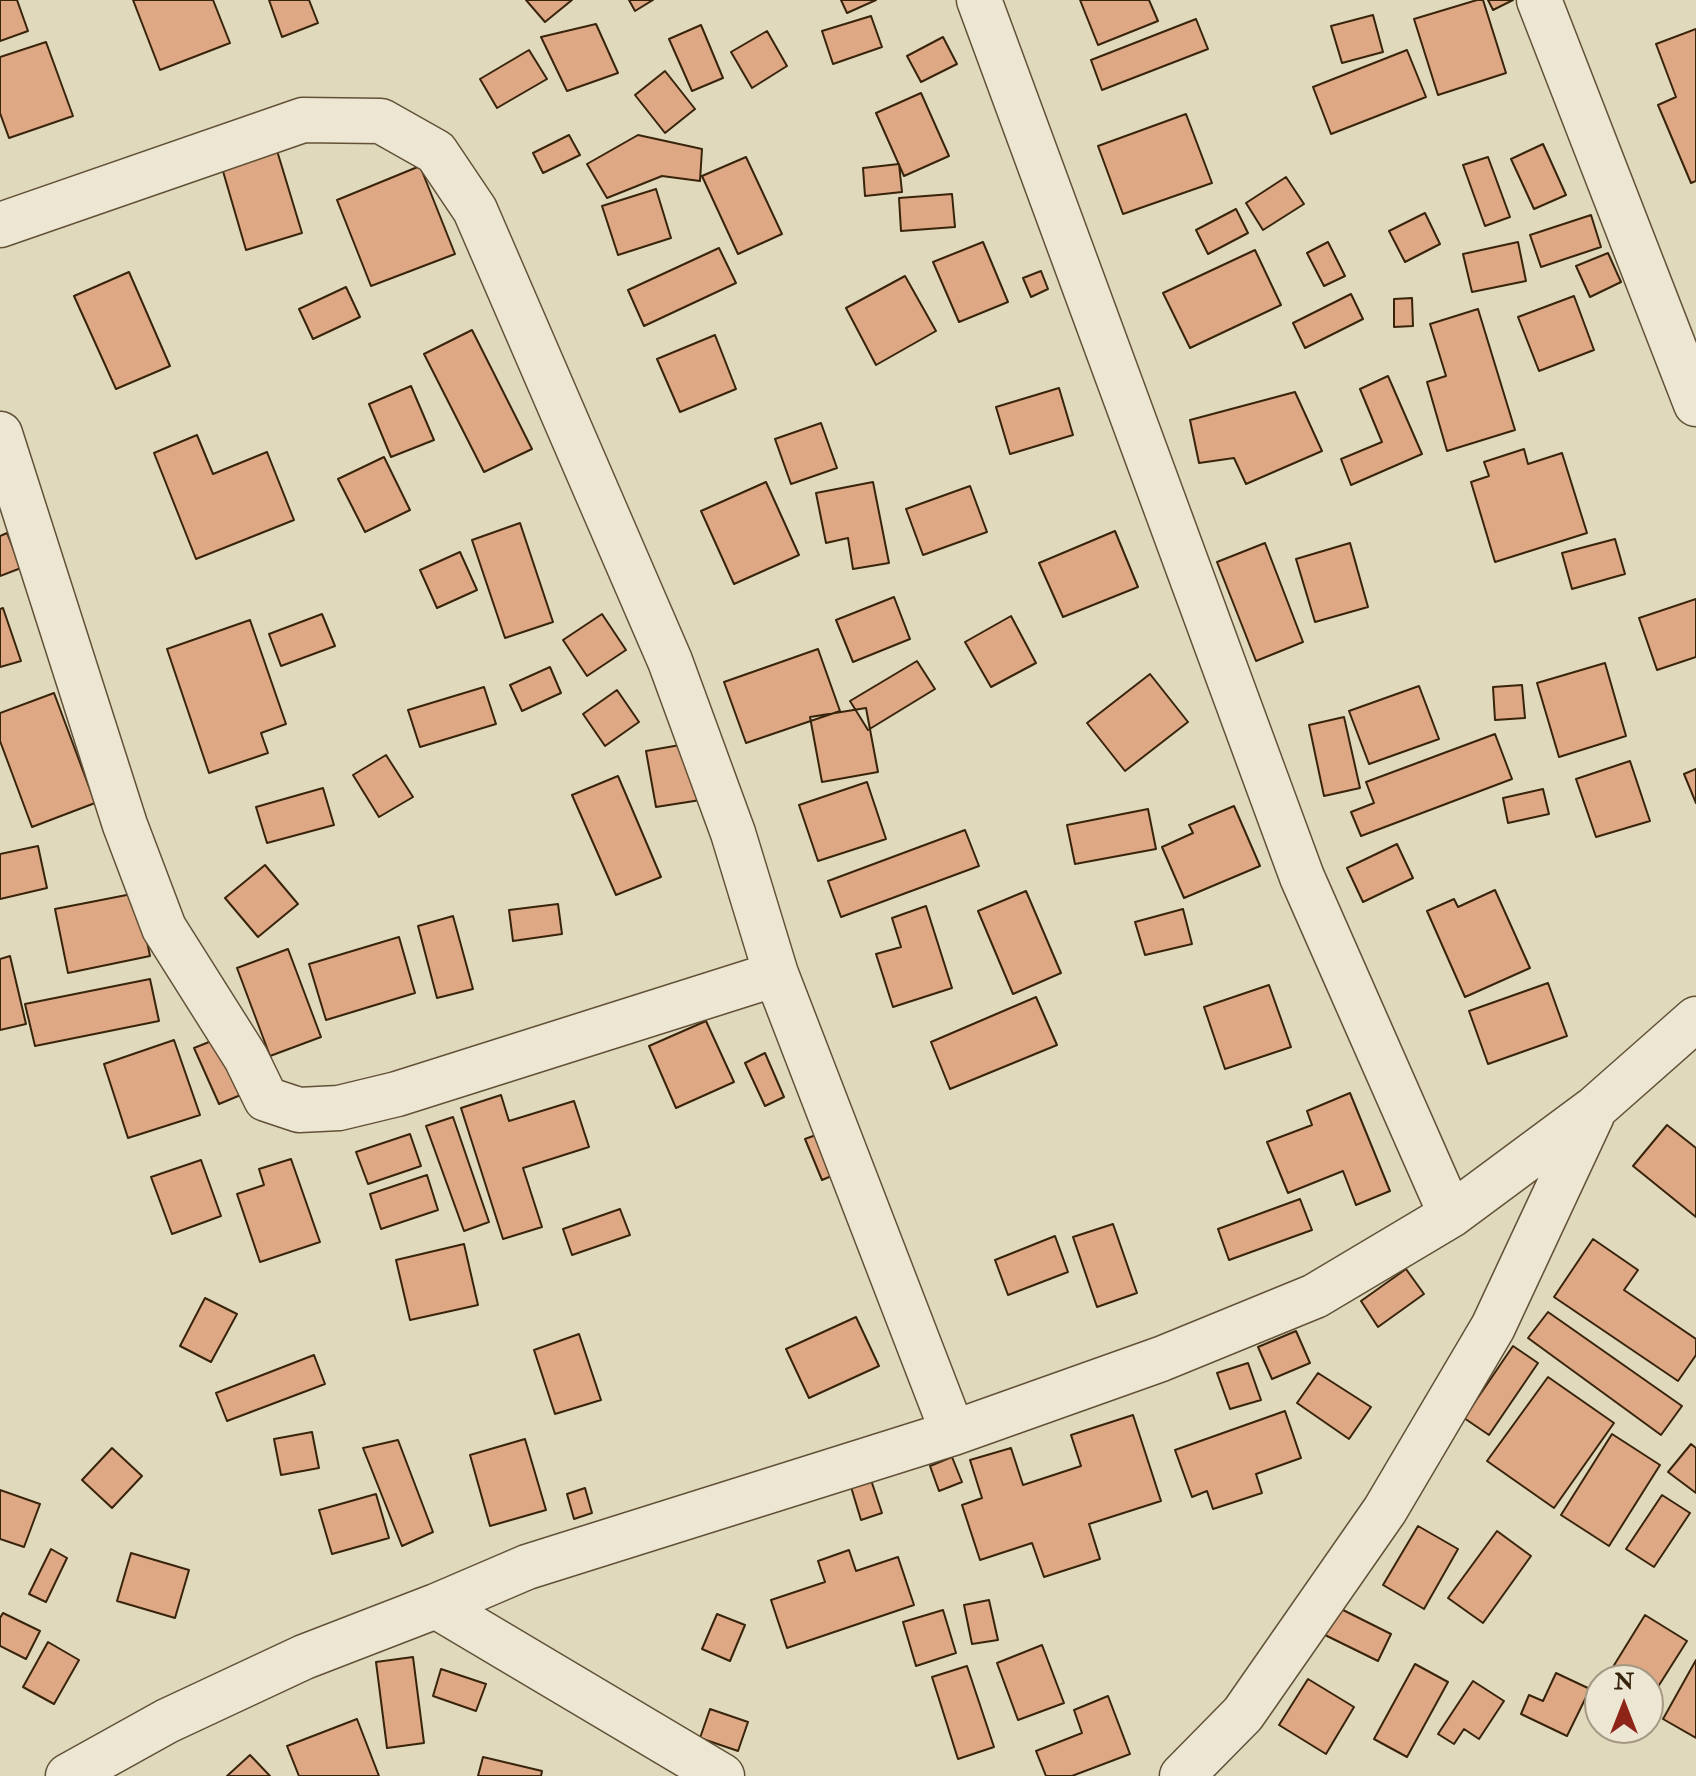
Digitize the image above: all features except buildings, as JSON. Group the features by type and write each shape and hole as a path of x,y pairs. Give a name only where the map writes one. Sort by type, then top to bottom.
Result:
{"street":[{"path":"979,0 1302,877 1451,1215"},
{"path":"1539,0 1696,404"},
{"path":"0,225 303,120 381,121 436,152 475,210 670,661 733,833 776,974 953,1433"},
{"path":"0,434 125,825 164,928 246,1058 266,1099 299,1110 339,1108 397,1094 776,974"},
{"path":"68,1776 167,1721 304,1657 527,1567 953,1433 1161,1359 1315,1296 1451,1215 1594,1109 1696,1019"},
{"path":"1182,1776 1243,1714 1385,1510 1493,1327 1594,1109"},
{"path":"436,1606 722,1776"}]}
